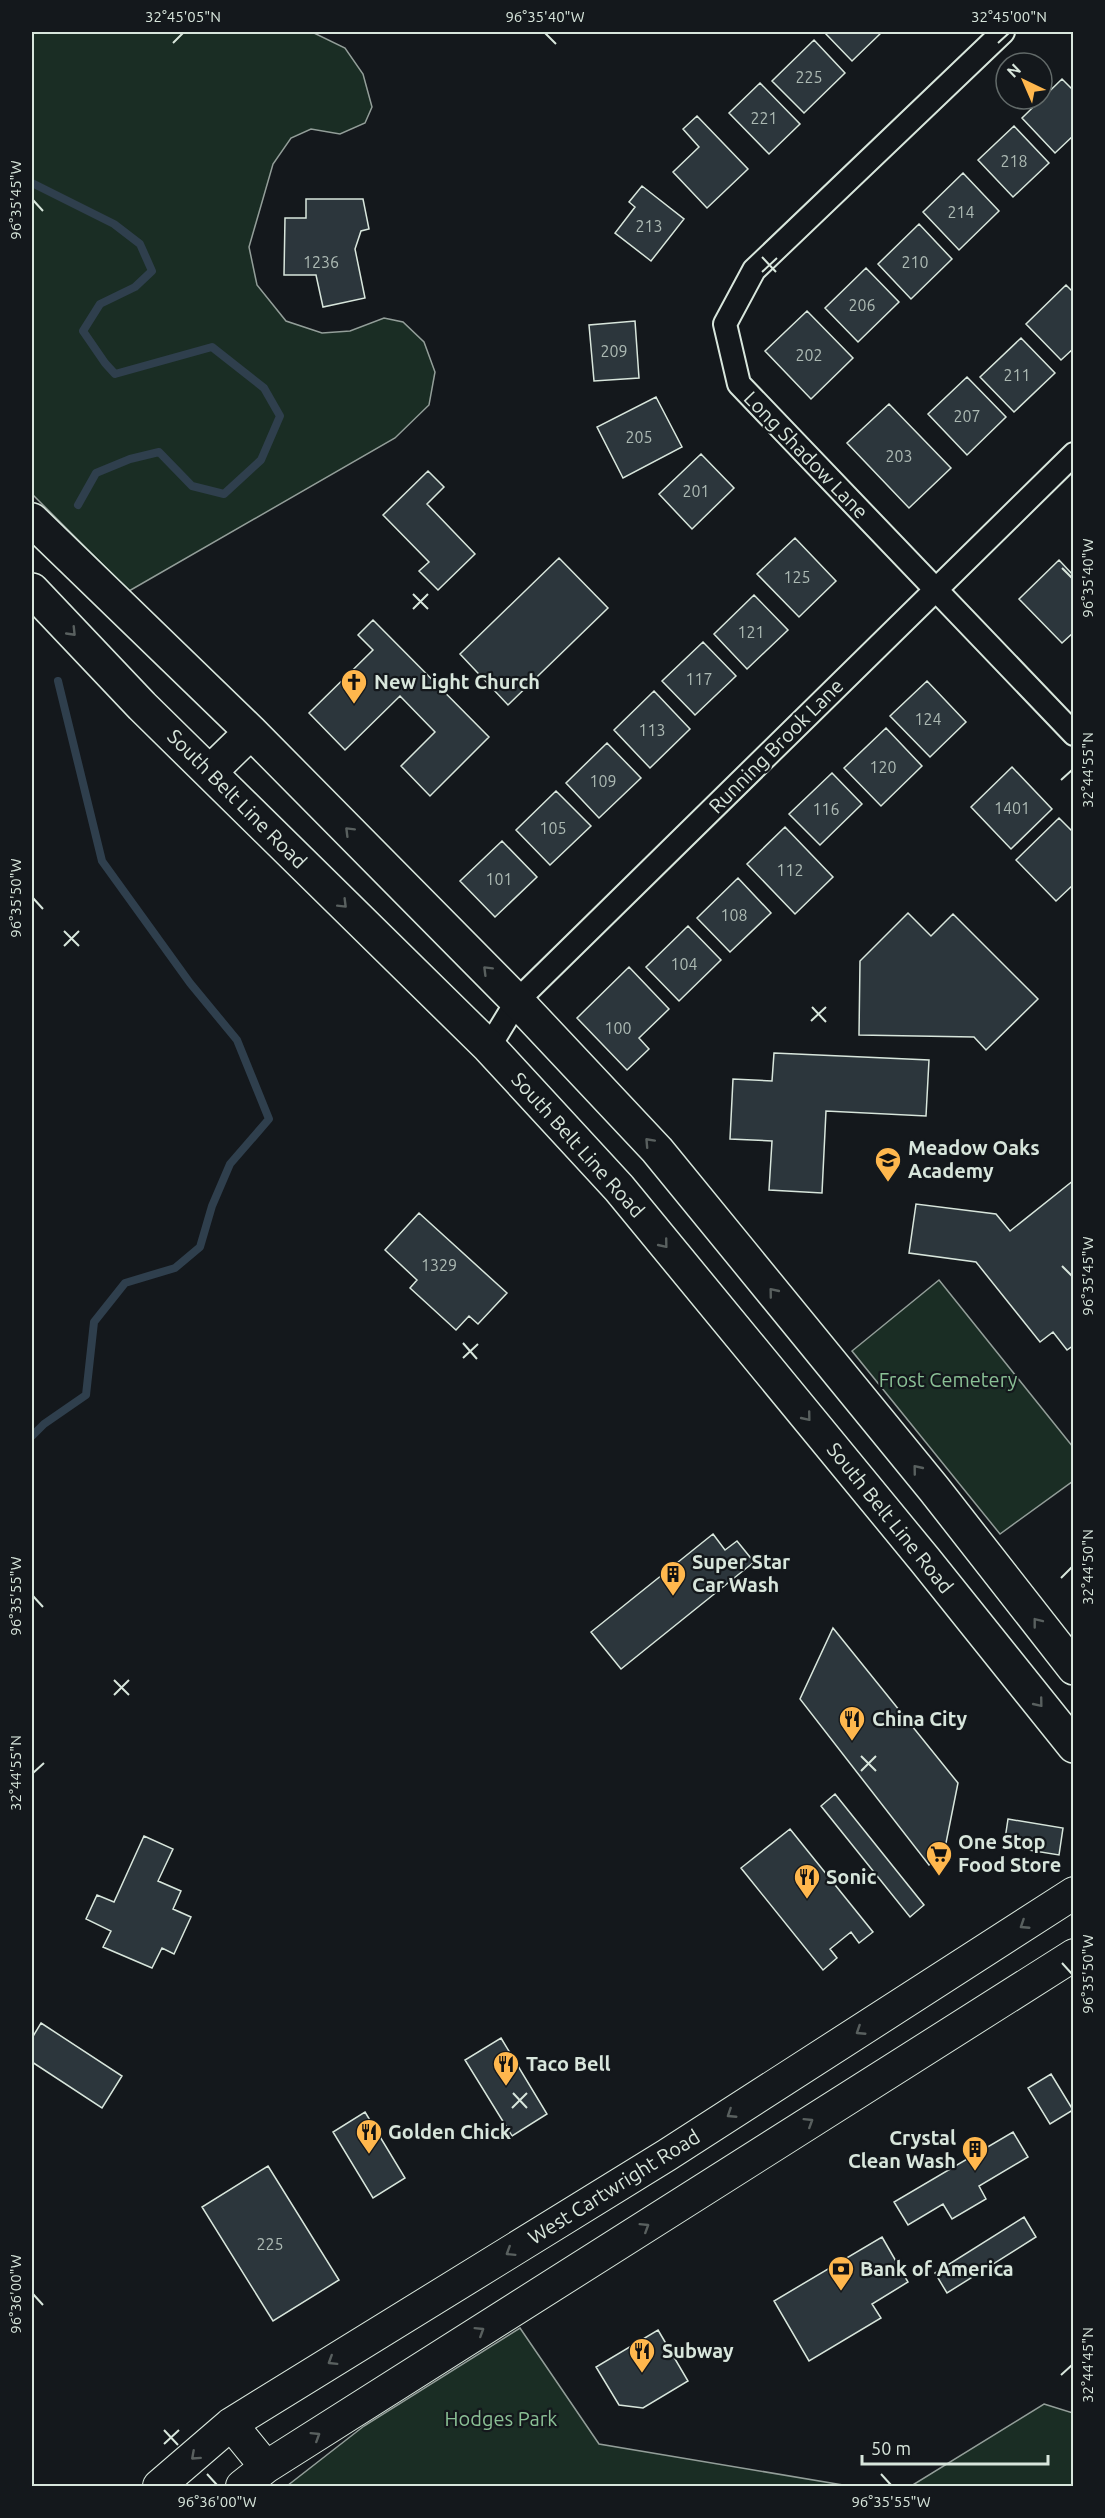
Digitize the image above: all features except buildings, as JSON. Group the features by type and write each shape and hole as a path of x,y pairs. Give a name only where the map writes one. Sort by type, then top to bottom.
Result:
{"main road":[{"path":"32,520 251,732 517,1001 657,1150 934,1489 1074,1668"},
{"name":"South Belt Line Road","path":"32,590 142,706 489,1047 619,1188 1074,1746"},
{"path":"210,772 251,732"},
{"path":"862,1484 892,1502 916,1527 961,1582 972,1587 983,1584 999,1574"},
{"name":"West Cartwright Road","path":"159,2487 231,2424 667,2155 1074,1893"},
{"path":"242,2487 266,2467 1074,1955"},
{"path":"667,2155 695,2195"},
{"path":"231,2424 266,2467"}],"street":[{"name":"Long Shadow Lane","path":"1004,32 754,270 725,324 739,384 1074,734"},
{"name":"Running Brook Lane","path":"489,1047 517,1001 1074,454"}],"green space":[{"path":"32,32 312,32 345,48 363,74 372,107 365,123 340,134 311,129 291,138 273,164 249,247 257,285 286,321 322,333 350,331 384,318 403,322 424,342 435,372 429,405 395,438 129,591 32,494"},
{"name":"Frost Cemetery","path":"939,1280 1073,1447 1073,1481 1000,1534 852,1351"},
{"name":"Hodges Park","path":"520,2328 599,2444 849,2486 287,2486 364,2426"},
{"path":"1044,2404 1073,2413 1073,2486 911,2486"}],"waterway":[{"path":"32,183 114,224 140,244 152,271 135,287 100,304 83,331 115,374 212,347 264,388 280,416 261,460 224,494 192,486 159,452 130,459 96,473 78,505"},
{"path":"32,1436 44,1424 86,1395 94,1322 125,1283 175,1268 200,1247 212,1206 230,1164 269,1119 237,1040 190,983 102,861 58,681"}],"place":[{"name":"New Light Church","path":"354,705"},
{"name":"Meadow Oaks Academy","path":"888,1183"},
{"name":"Super Star Car Wash","path":"673,1597"},
{"name":"China City","path":"852,1742"},
{"name":"One Stop Food Store","path":"939,1877"},
{"name":"Sonic","path":"807,1900"},
{"name":"Taco Bell","path":"506,2087"},
{"name":"Golden Chick","path":"369,2155"},
{"name":"Crystal Clean Wash","path":"975,2172"},
{"name":"Bank of America","path":"841,2292"},
{"name":"Subway","path":"642,2374"}]}
